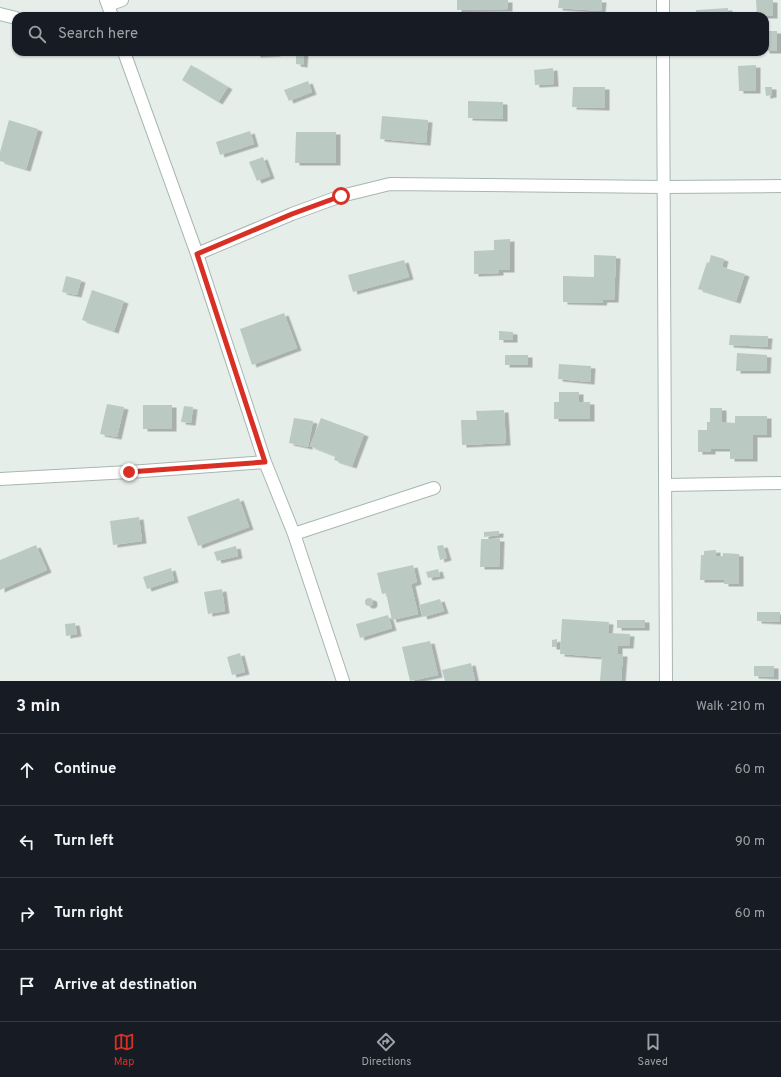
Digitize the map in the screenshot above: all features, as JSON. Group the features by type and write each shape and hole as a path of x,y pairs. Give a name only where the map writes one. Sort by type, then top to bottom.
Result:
{"street":[{"path":"109,7 122,0"},
{"path":"663,0 663,12"},
{"path":"0,14 12,17"},
{"path":"125,56 197,254 265,462 294,534 343,681"},
{"path":"663,56 666,681"},
{"path":"197,254 292,214 341,196 390,184 663,187 781,186"},
{"path":"0,479 129,472 265,462"},
{"path":"666,484 781,483"},
{"path":"294,534 434,488"}],"building":[{"path":"457,0 508,0 508,9 457,10"},
{"path":"559,0 602,0 601,11 558,8"},
{"path":"756,0 773,0 773,16 769,16 769,12 757,12"},
{"path":"728,8 728,12 696,12 696,10"},
{"path":"769,31 777,31 777,51 769,51"},
{"path":"296,56 304,56 303,65 296,64"},
{"path":"191,65 228,87 218,102 182,80"},
{"path":"756,65 756,91 739,91 738,66"},
{"path":"553,68 554,84 535,85 534,70"},
{"path":"308,81 312,92 289,101 284,90"},
{"path":"573,87 605,87 605,108 572,107"},
{"path":"765,87 772,87 772,95 766,96"},
{"path":"468,101 503,102 503,119 468,118"},
{"path":"382,116 428,120 426,143 380,139"},
{"path":"9,120 38,129 26,169 0,161 0,152"},
{"path":"250,131 254,144 220,155 216,142"},
{"path":"296,132 336,132 336,163 295,163"},
{"path":"263,157 270,176 257,181 249,162"},
{"path":"510,239 510,270 499,270 499,273 474,274 474,251 494,250 494,240"},
{"path":"594,255 616,256 614,300 603,300 602,303 563,302 563,276 594,277"},
{"path":"711,255 724,259 722,267 745,274 736,301 698,289 707,262 709,263"},
{"path":"404,260 409,277 353,292 348,275"},
{"path":"66,276 81,280 77,295 62,292"},
{"path":"92,290 124,301 114,331 82,320"},
{"path":"284,313 297,348 252,365 240,329"},
{"path":"499,331 513,332 513,340 499,340"},
{"path":"730,335 768,336 767,347 729,345"},
{"path":"737,353 767,355 766,371 736,371"},
{"path":"505,355 528,355 528,365 505,365"},
{"path":"559,364 591,366 590,382 558,379"},
{"path":"559,392 579,392 579,402 590,402 590,419 554,419 554,402 559,402"},
{"path":"107,404 124,407 117,437 100,434"},
{"path":"143,405 172,405 172,429 143,429"},
{"path":"184,406 193,407 191,423 181,422"},
{"path":"710,408 722,408 722,422 735,423 735,416 767,416 767,435 753,435 753,459 730,459 730,449 711,449 711,452 698,452 698,430 707,430 707,422 710,422"},
{"path":"504,410 506,443 462,445 461,420 477,420 476,411"},
{"path":"294,418 313,421 308,447 289,443"},
{"path":"321,418 364,434 352,466 334,460 335,456 310,446"},
{"path":"239,498 249,527 198,546 187,517"},
{"path":"139,517 142,541 113,545 110,521"},
{"path":"499,531 499,535 484,537 484,532"},
{"path":"481,539 500,539 499,567 480,567"},
{"path":"36,545 47,570 0,590 0,560"},
{"path":"443,545 447,558 440,560 437,546"},
{"path":"236,546 238,556 217,561 214,552"},
{"path":"716,550 716,556 723,556 723,553 739,554 739,584 724,584 724,580 700,580 701,555 704,555 704,551"},
{"path":"413,565 417,582 411,584 418,614 392,620 386,593 382,594 377,573"},
{"path":"171,568 174,580 147,589 143,577"},
{"path":"438,569 440,576 428,578 426,572"},
{"path":"222,589 225,611 208,614 204,592"},
{"path":"367,598 371,598 373,602 371,606 367,606 365,604 365,600"},
{"path":"440,599 444,611 423,617 419,605"},
{"path":"757,612 780,612 780,622 757,621"},
{"path":"388,615 392,628 360,638 356,624"},
{"path":"562,619 609,622 608,633 630,634 629,646 618,646 618,654 623,654 621,681 600,681 602,657 560,654"},
{"path":"617,620 645,620 645,628 617,628"},
{"path":"75,623 77,634 66,636 65,624"},
{"path":"557,639 557,647 552,647 552,640"},
{"path":"430,641 438,675 410,681 402,647"},
{"path":"240,653 245,672 232,675 227,657"},
{"path":"471,663 475,681 445,681 442,670"},
{"path":"754,666 774,666 774,677 754,676"}],"route":[{"path":"129,472 265,462 197,254 292,214 341,196"}]}
